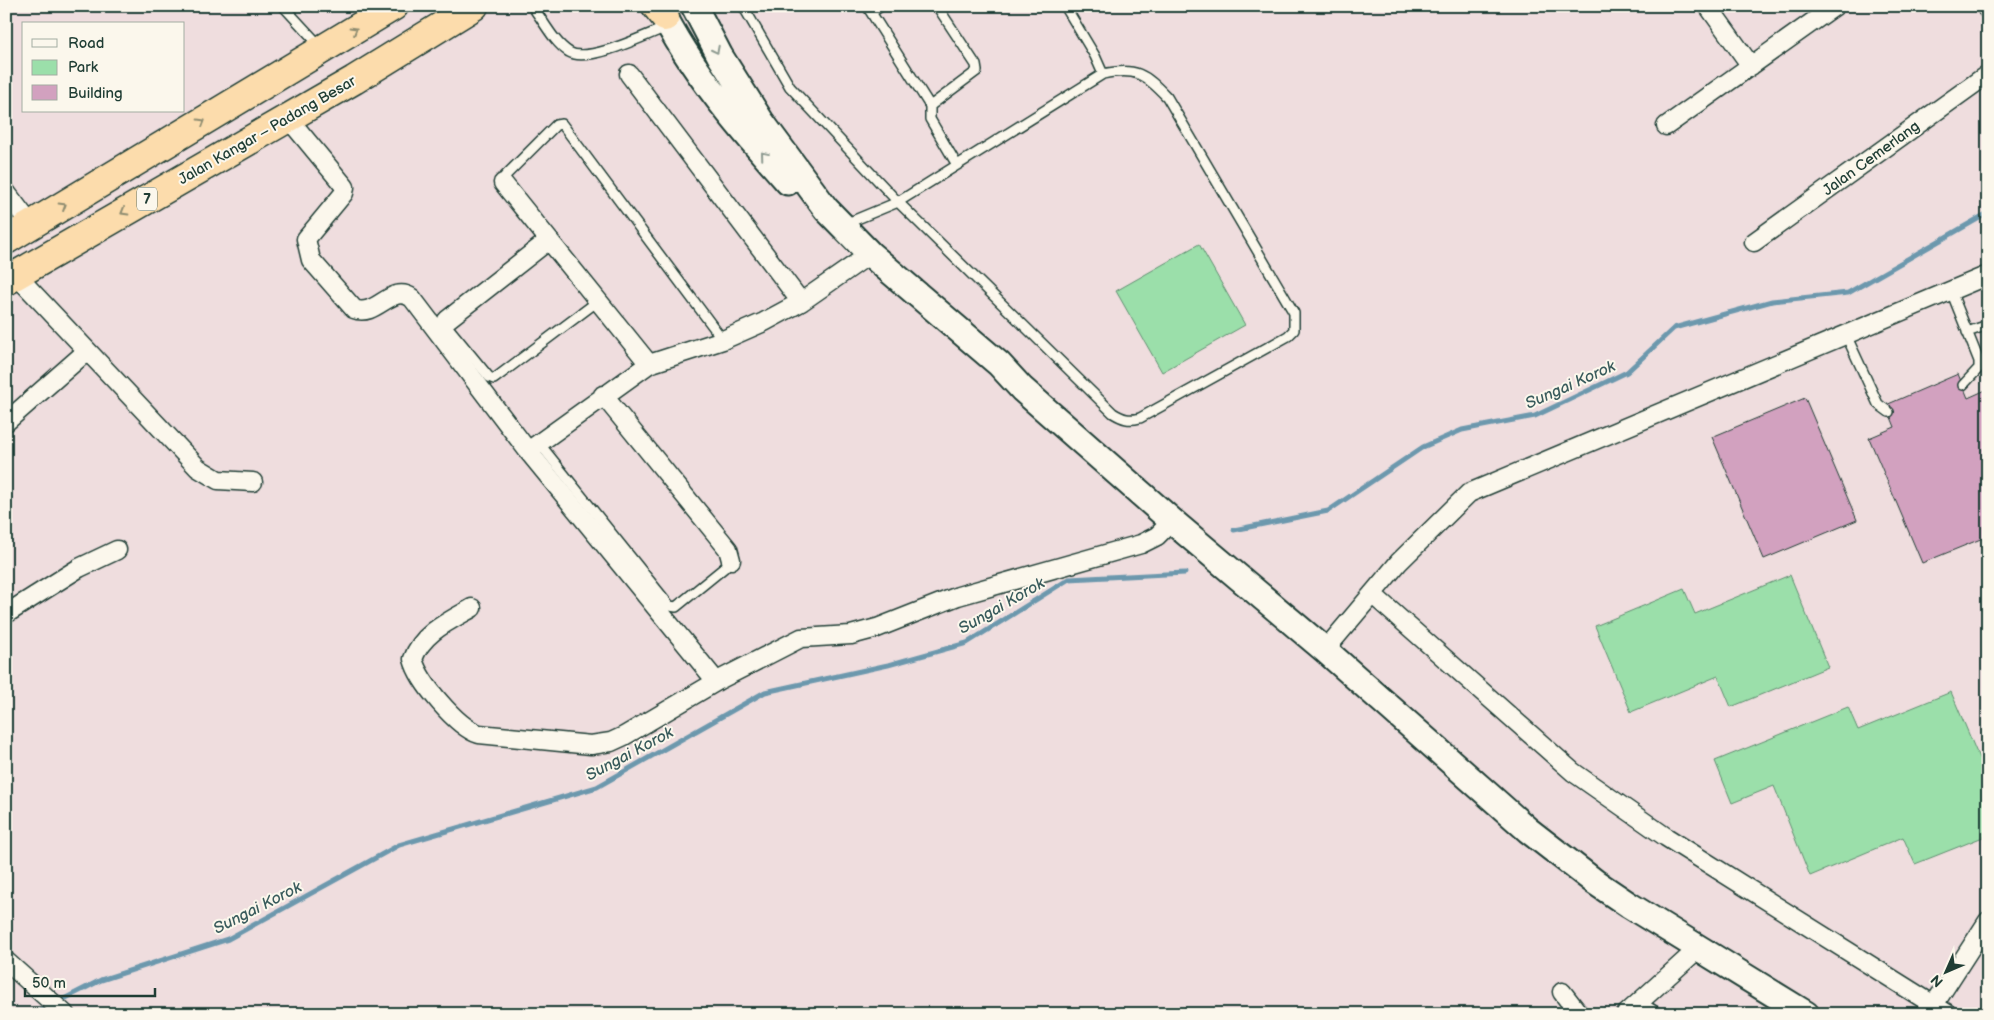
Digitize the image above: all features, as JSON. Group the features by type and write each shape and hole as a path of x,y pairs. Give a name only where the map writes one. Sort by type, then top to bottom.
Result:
{"highway":[{"path":"6,240 394,6"},
{"path":"321,99 346,71 362,59 446,6"},
{"name":"Jalan Kangar – Padang Besar","path":"11,278 321,99 474,6"}],"street":[{"path":"694,6 741,91 834,218 870,254 999,364 1022,389 1172,521 1324,650 1528,830 1595,882 1806,1014"},
{"path":"1708,6 1751,66"},
{"path":"1666,126 1835,6"},
{"path":"1985,6 1988,10"},
{"path":"662,14 714,92 764,154 800,195 834,218"},
{"path":"629,74 801,302"},
{"name":"Jalan Cemerlang","path":"1754,242 1988,74"},
{"path":"288,118 345,187 344,193 306,239 311,260 354,309 362,312 370,310 398,293 405,293 412,298 533,447 716,681"},
{"path":"504,183 649,364"},
{"path":"6,192 31,225"},
{"path":"446,320 549,240"},
{"path":"533,447 603,395 649,364 723,340 764,322 801,302 870,254"},
{"path":"1324,650 1399,562 1469,493 1988,275"},
{"path":"11,278 87,351 198,468 218,480 253,482"},
{"path":"8,417 87,351"},
{"path":"603,395 728,550 731,560"},
{"path":"472,608 437,628 425,639 413,659 415,667 433,692 469,731 566,744 591,745 611,742 624,736 716,681 801,638 851,634 877,628 958,596 1141,544 1157,536 1172,521"},
{"path":"6,614 79,568 117,550"},
{"path":"1372,594 1573,772 1666,837 1937,1011 1988,921"},
{"path":"1626,1014 1699,948"},
{"path":"6,961 65,1014"},
{"path":"1562,992 1579,1014"}],"lane":[{"path":"283,6 323,49"},
{"path":"532,6 559,43 569,52 582,56 624,45 662,14"},
{"path":"743,6 790,87 898,202 1113,413 1123,419 1132,420 1140,418 1288,336 1294,330 1294,313 1167,97 1148,77 1123,70 1103,74 898,202 834,218"},
{"path":"882,6 869,9 930,106 930,119 957,165"},
{"path":"930,106 973,76 976,71 976,65 938,6"},
{"path":"1065,6 1103,74"},
{"path":"504,183 504,176 556,125 562,124 723,340"},
{"path":"1951,291 1979,361 1979,368 1963,385"},
{"path":"446,320 448,327 489,377 494,379 598,301"},
{"path":"1968,332 1988,325"},
{"path":"1846,335 1878,404 1889,412"},
{"path":"533,447 670,606 676,607 724,568 731,560"},
{"path":"1640,1002 1660,1014"}],"green space":[{"path":"1199,244 1245,325 1162,372 1116,291"},
{"path":"1790,575 1828,667 1731,707 1718,676 1631,712 1595,626 1684,589 1695,614"},
{"path":"1951,692 1988,779 1988,835 1915,864 1903,837 1810,876 1774,786 1732,803 1715,761 1848,707 1858,730"}],"building":[{"path":"1958,374 1968,398 1988,389 1988,536 1922,563 1869,438 1895,427 1886,405"},
{"path":"1805,398 1857,520 1764,559 1712,437"}],"waterway":[{"name":"Sungai Korok","path":"1234,530 1328,511 1423,447 1462,430 1535,416 1627,372 1674,328 1772,301 1848,293 1988,213"},
{"name":"Sungai Korok","path":"58,1002 101,980 228,939 399,845 597,787 765,692 888,665 967,643 1069,579 1185,573"},
{"name":"Sungai Korok","path":"35,1014 50,1006"}]}
